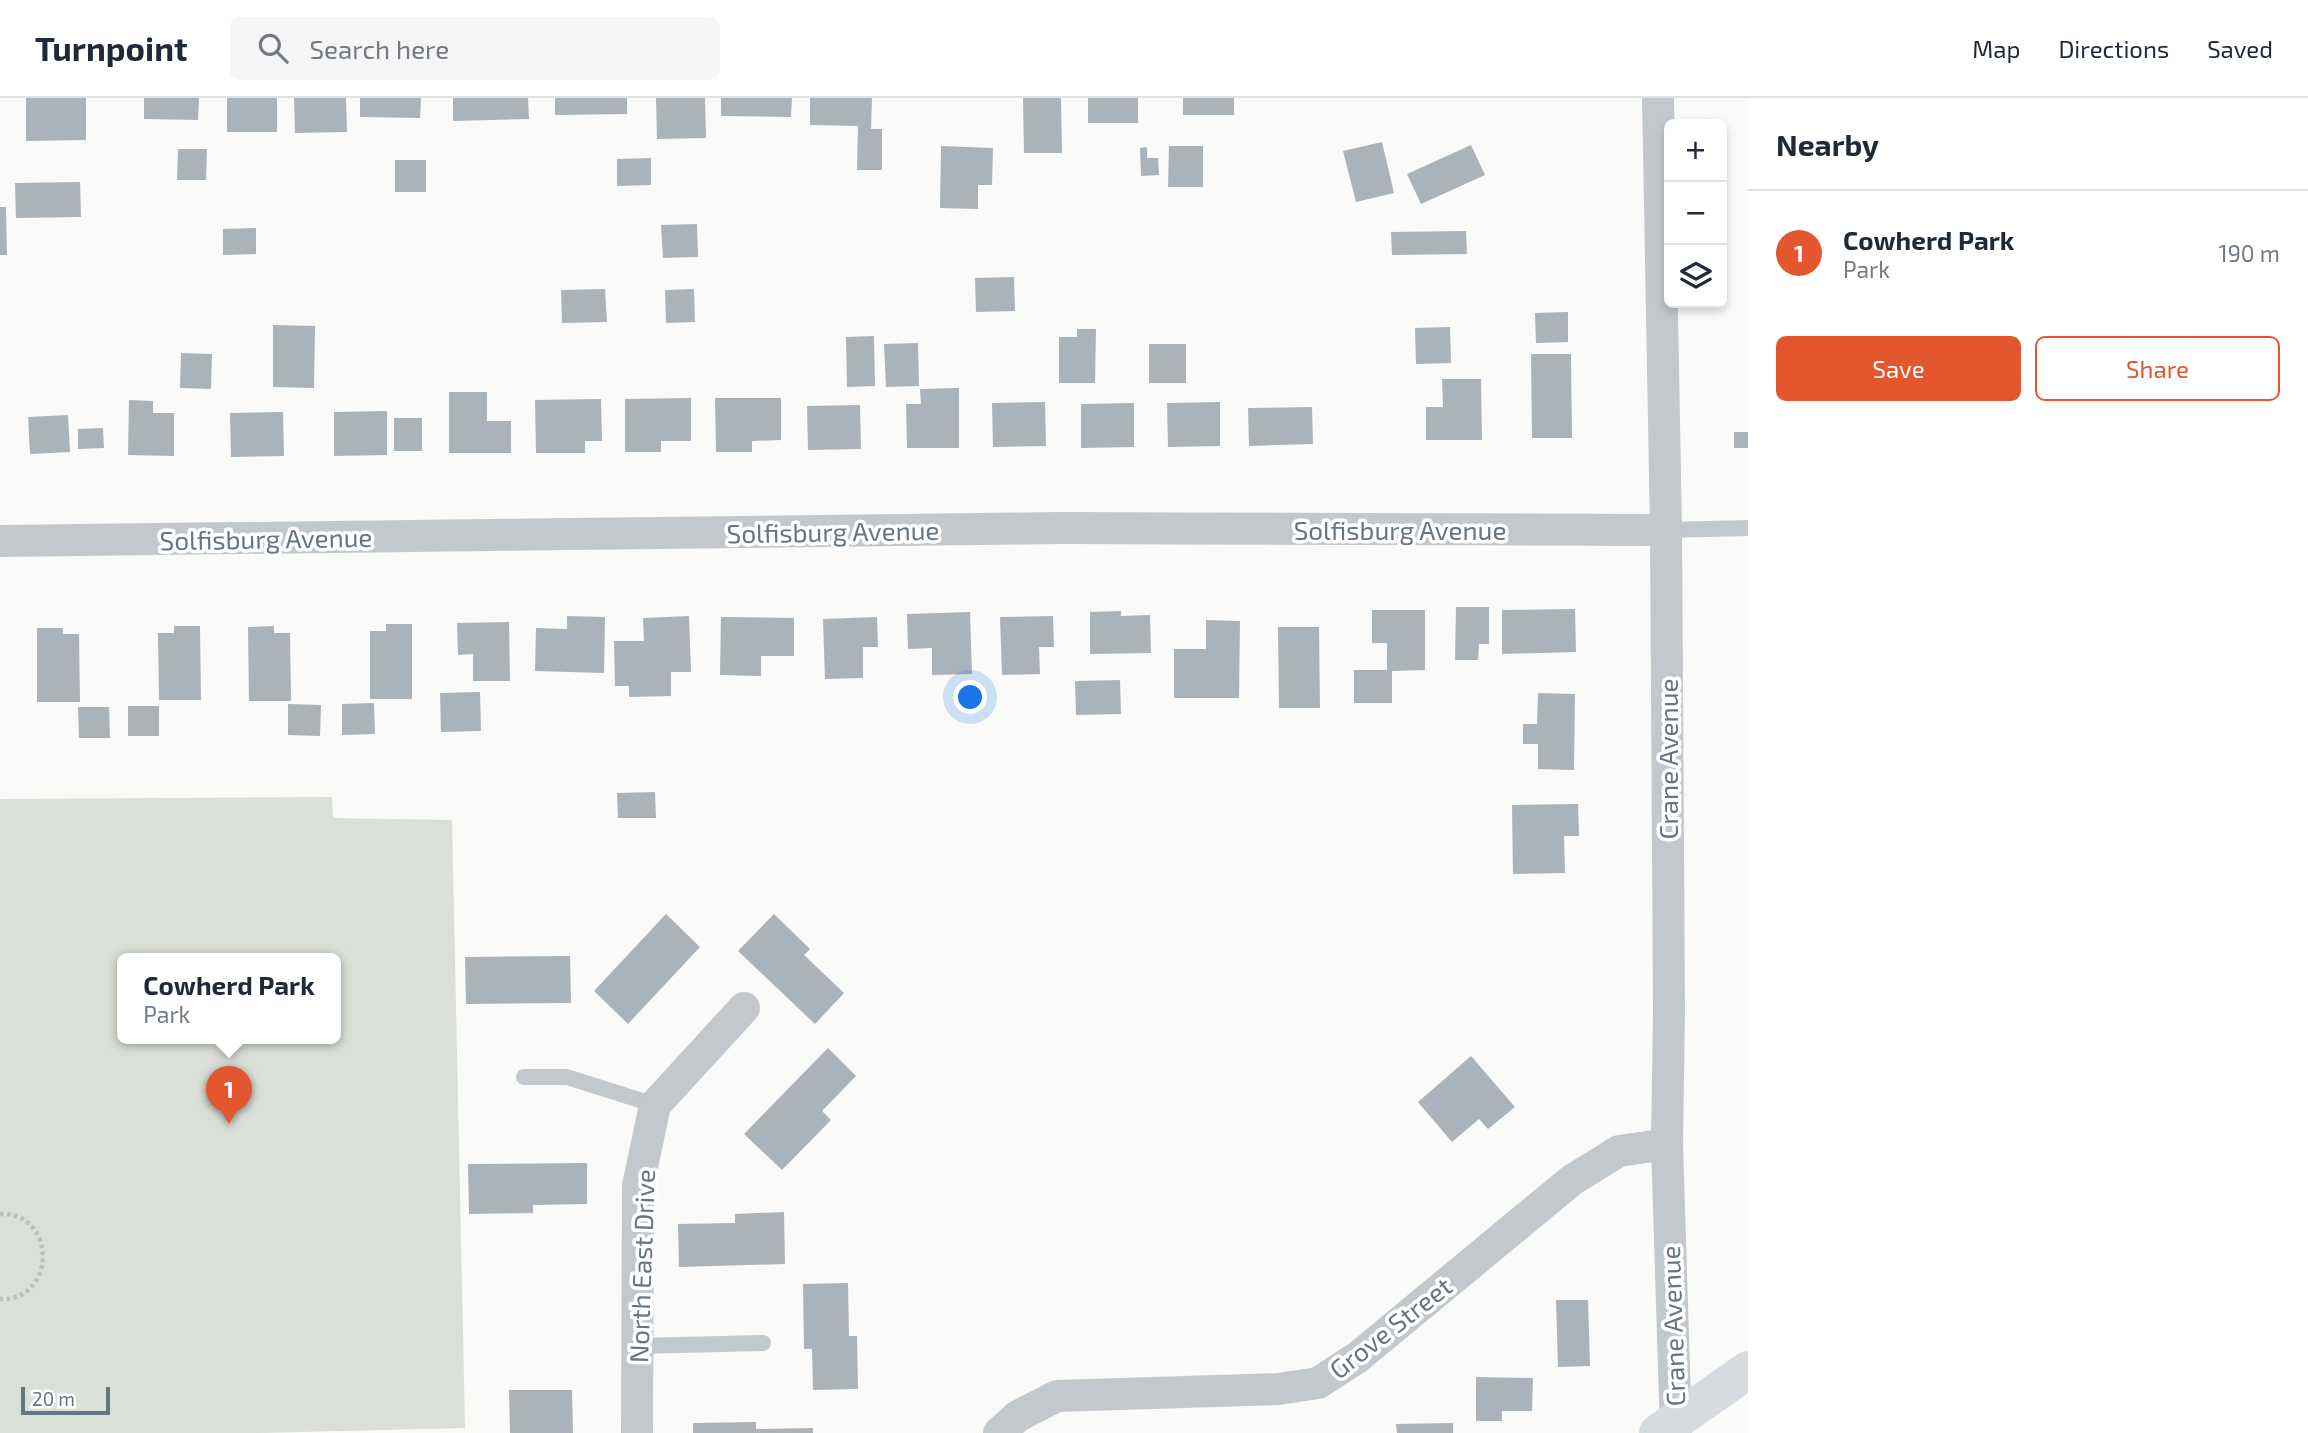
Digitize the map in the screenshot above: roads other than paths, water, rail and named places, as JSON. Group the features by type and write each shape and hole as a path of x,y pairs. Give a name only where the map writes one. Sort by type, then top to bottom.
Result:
{"street":[{"name":"Crane Avenue","path":"1658,98 1665,530 1670,1429"},
{"name":"Solfisburg Avenue","path":"0,541 1062,528 1665,530"},
{"path":"655,1105 744,1008"},
{"name":"North East Drive","path":"637,1433 638,1186 655,1105"},
{"name":"Grove Street","path":"999,1433 1018,1416 1057,1396 1278,1389 1318,1383 1358,1357 1572,1180 1619,1151 1667,1144"},
{"path":"1670,1429 1748,1370"}],"lane":[{"path":"1665,530 1748,528"},
{"path":"524,1077 567,1077 655,1105"},
{"path":"637,1346 763,1343"}],"place":[{"name":"Cowherd Park","path":"229,1124"}]}
